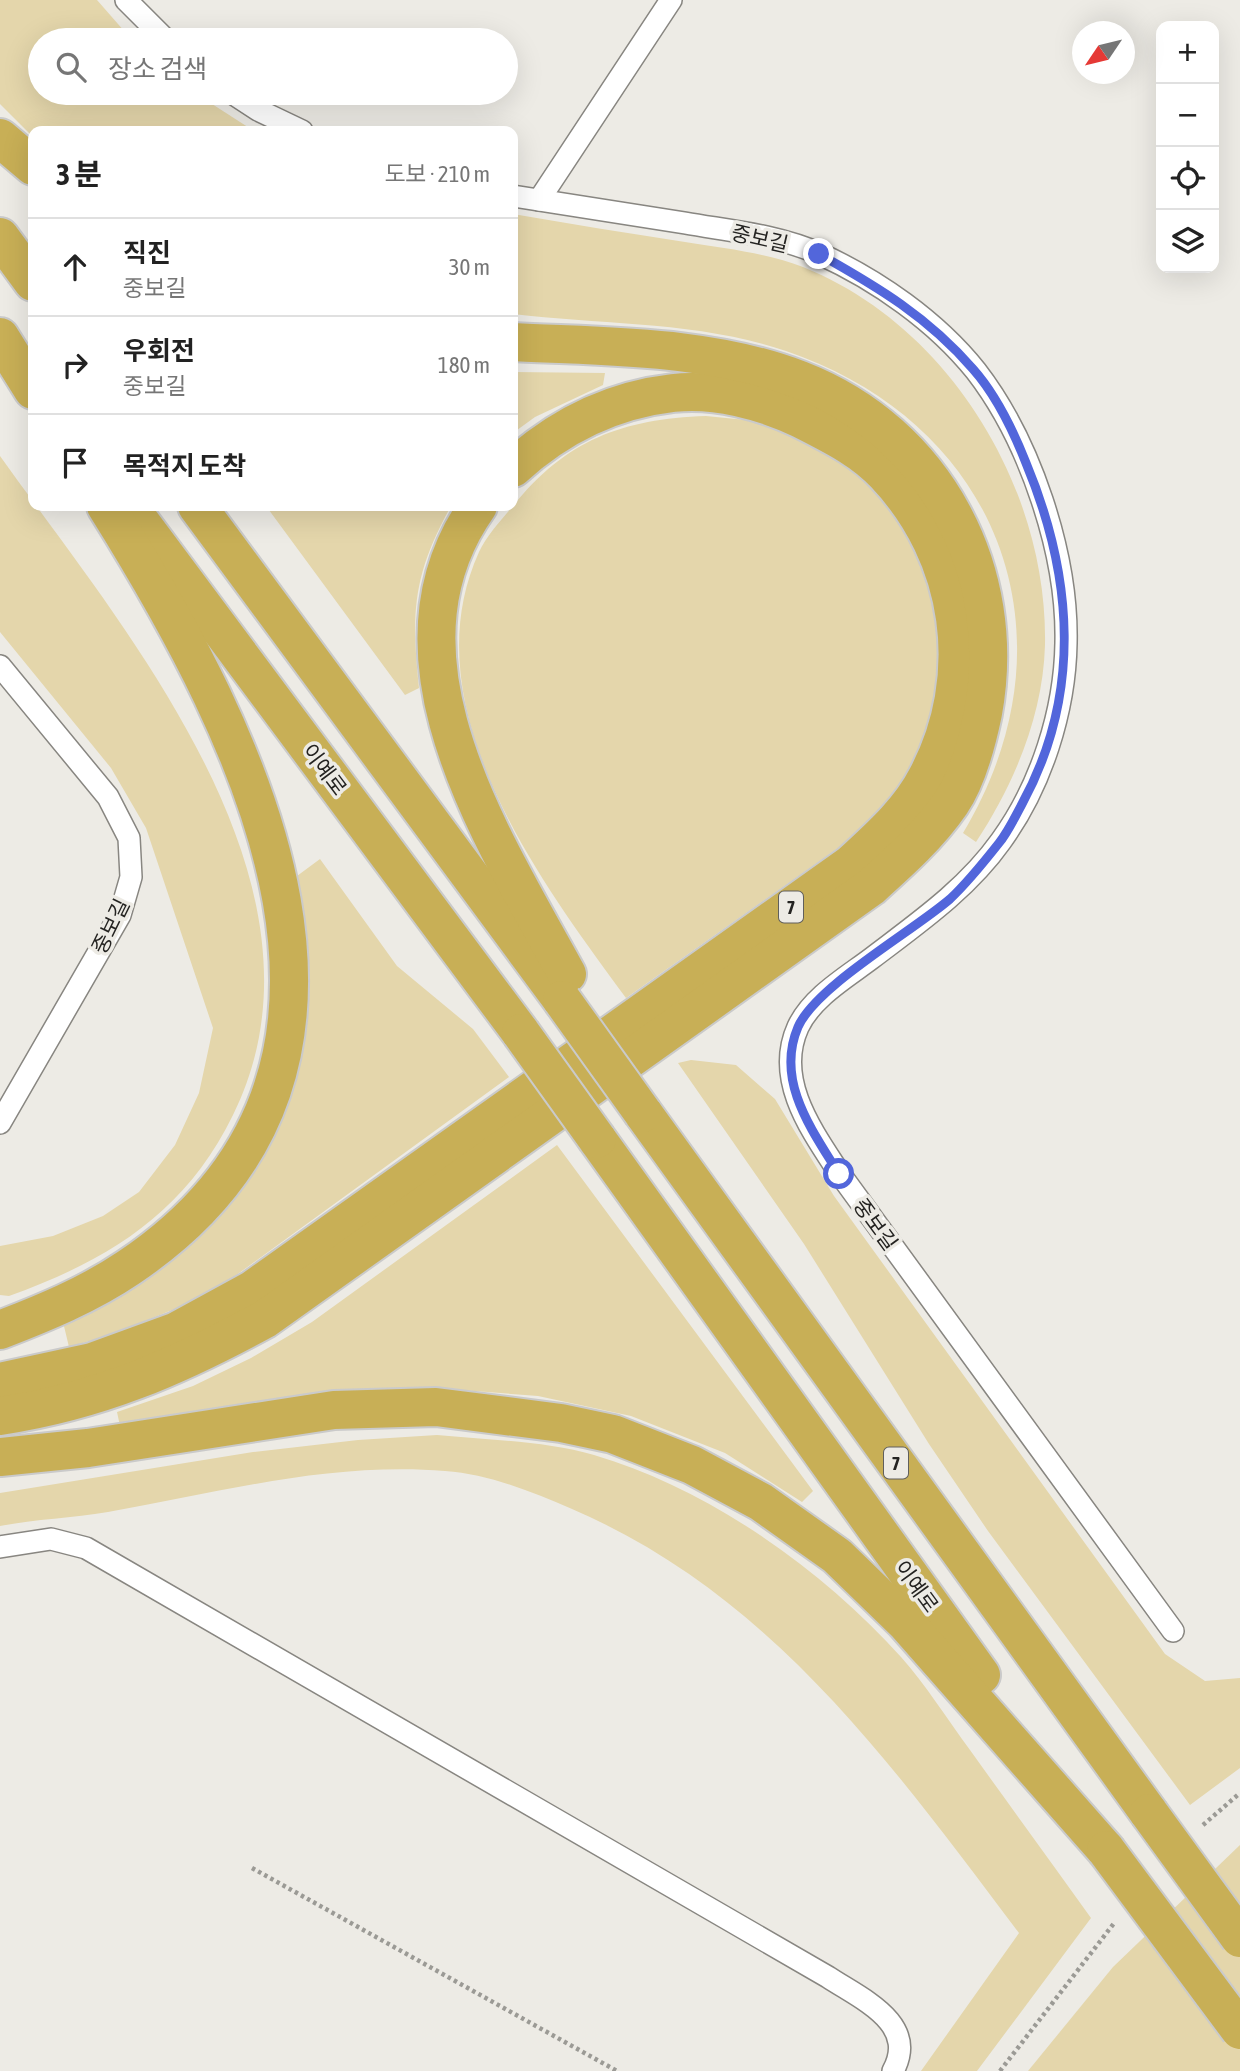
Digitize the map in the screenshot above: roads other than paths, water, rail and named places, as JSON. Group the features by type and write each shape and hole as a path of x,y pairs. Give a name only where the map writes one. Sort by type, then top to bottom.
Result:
{"highway":[{"path":"0,138 28,162"},
{"path":"0,237 28,275"},
{"path":"0,335 28,371"},
{"path":"0,335 28,382"},
{"path":"0,1416 104,1393 187,1361 265,1319 871,887 914,848 952,801 978,739 988,689 987,615 970,545 941,494 903,447 846,403 801,380 732,360 653,350 518,342"},
{"name":"7","path":"0,1382 92,1362 177,1331 252,1290 851,864 894,824 927,778 950,723 960,665 957,617 944,569 920,518 891,482 838,437 781,410 726,395 675,392 618,403 578,421 533,450 518,464"},
{"path":"0,1330 57,1308 128,1268 185,1224 232,1171 271,1099 289,1022 289,947 277,866 251,783 195,664 109,511"},
{"name":"이예로","path":"132,511 521,1033 1106,1850 1240,2030"},
{"path":"201,511 569,995"},
{"name":"7","path":"474,511 463,526 443,579 435,627 439,685 454,743 477,802 569,995 643,1113 1240,1938"},
{"path":"0,1457 88,1448 347,1410 436,1407 561,1423 613,1434 692,1465 761,1502 837,1556 905,1622 1106,1850"}],"lane":[{"path":"126,0 154,28"},
{"path":"539,200 671,0"},
{"path":"250,105 292,126"},
{"name":"중보길","path":"518,197 768,237 819,254 875,285 925,319 975,371 1011,425 1040,495 1059,568 1066,643 1058,713 1035,779 1001,841 951,898 823,995 798,1027 790,1067 801,1113 839,1174 1173,1630"},
{"name":"중보길","path":"0,666 108,797 129,838 131,877 120,915 0,1123"},
{"path":"0,1547 51,1539 86,1548 816,1970 892,2022 900,2036 901,2049 893,2071"}]}
